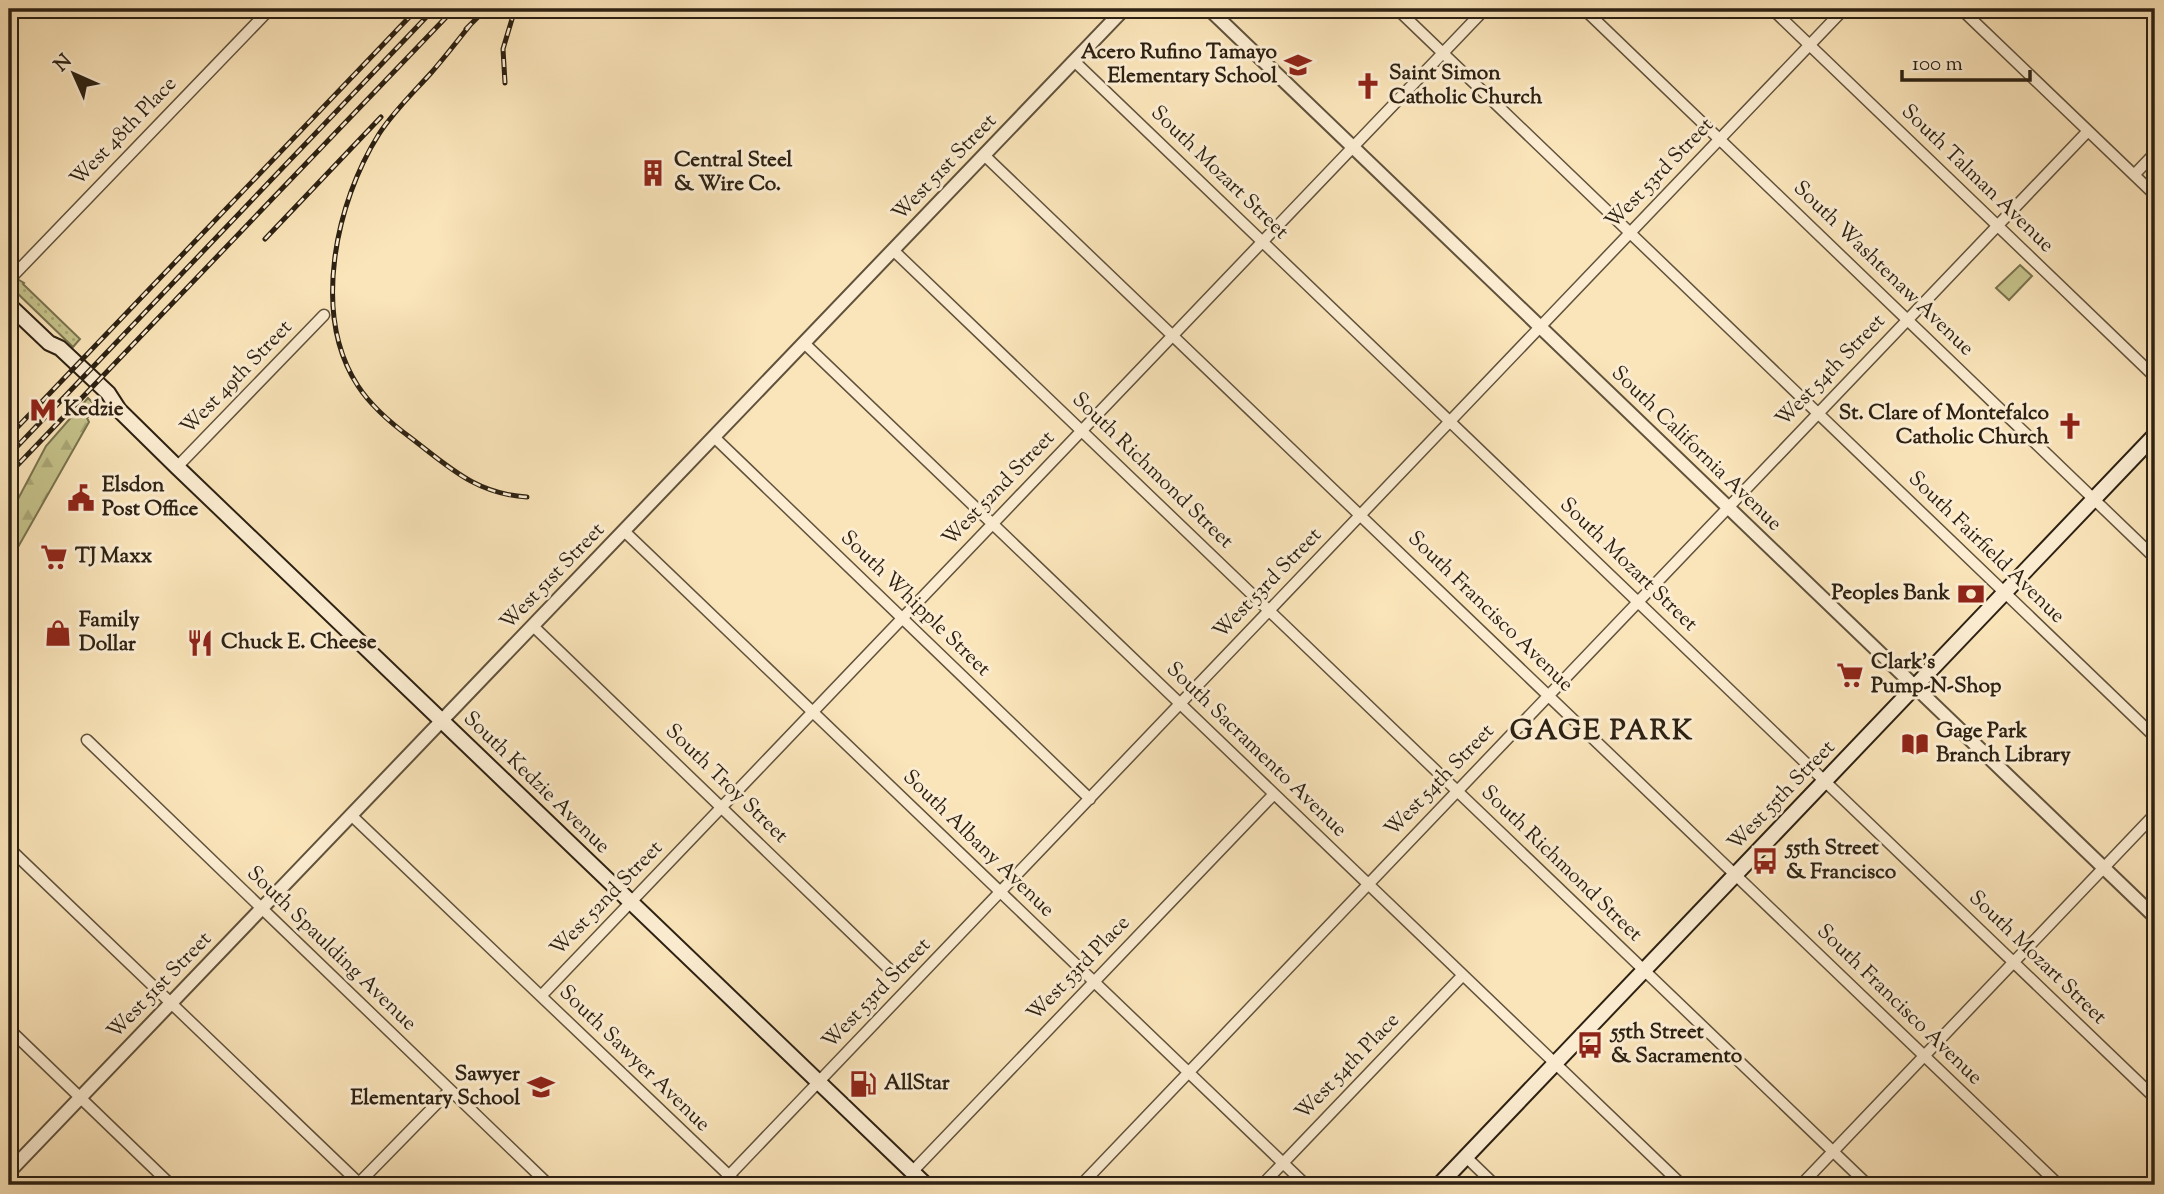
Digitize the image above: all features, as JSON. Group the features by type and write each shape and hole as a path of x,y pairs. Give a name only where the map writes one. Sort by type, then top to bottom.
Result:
{"main road":[{"name":"South Kedzie Avenue","path":"9,305 49,343 60,348 89,375 119,410 177,467 926,1185"},
{"name":"West 55th Street","path":"1439,1185 2155,435"}],"street":[{"name":"West 51st Street","path":"9,1172 1124,9"},
{"name":"South California Avenue","path":"1209,9 2155,917"},
{"name":"South Fairfield Avenue","path":"1397,9 2155,737"},
{"name":"West 52nd Street","path":"541,996 1485,9"},
{"name":"South Washtenaw Avenue","path":"1584,9 2155,558"},
{"name":"South Talman Avenue","path":"1772,9 2155,377"},
{"name":"West 53rd Street","path":"720,1185 1844,9"},
{"path":"1961,9 2155,195"},
{"path":"2149,9 2155,15"},
{"name":"West 48th Place","path":"9,280 267,10"},
{"name":"South Mozart Street","path":"1074,61 2155,1098"},
{"name":"West 54th Street","path":"1082,1185 2088,131"},
{"path":"2134,175 2155,153"},
{"name":"South Francisco Avenue","path":"984,155 2059,1185"},
{"name":"South Richmond Street","path":"893,250 1868,1185"},
{"name":"West 49th Street","path":"177,467 324,315"},
{"name":"South Sacramento Avenue","path":"804,343 1682,1185"},
{"name":"South Whipple Street","path":"714,437 1090,799"},
{"name":"South Albany Avenue","path":"624,531 1306,1185"},
{"name":"South Troy Street","path":"533,626 891,971"},
{"name":"South Spaulding Avenue","path":"87,740 550,1185"},
{"name":"West 53rd Place","path":"912,1171 1274,794"},
{"path":"1801,1185 2155,814"},
{"name":"South Sawyer Avenue","path":"351,815 738,1185"},
{"path":"9,848 359,1185 450,1090"},
{"name":"West 54th Place","path":"1262,1185 1463,975"},
{"path":"9,1029 172,1185"},
{"path":"1466,1157 1495,1185"}],"green space":[{"path":"2020,265 2032,276 2009,300 1996,288"},
{"path":"19,280 80,339 73,347 13,289 13,284"},
{"path":"88,398 97,407 87,418 89,422 9,563 9,516 46,446"}],"railway":[{"path":"9,436 417,9"},
{"path":"9,455 434,9"},
{"path":"9,474 454,9"},
{"path":"466,29 486,9"},
{"path":"505,83 503,49 515,9"},
{"path":"471,24 391,118 364,161 341,225 335,258 335,326 344,357 358,386 389,421 438,459 478,485 509,495 527,497"},
{"path":"265,239 381,117"}],"place":[{"name":"Acero Rufino Tamayo Elementary School","path":"1298,65"},
{"name":"Saint Simon Catholic Church","path":"1368,86"},
{"name":"Central Steel & Wire Co.","path":"653,173"},
{"name":"Kedzie","path":"43,410"},
{"name":"St. Clare of Montefalco Catholic Church","path":"2070,426"},
{"name":"Elsdon Post Office","path":"81,498"},
{"name":"TJ Maxx","path":"54,557"},
{"name":"Peoples Bank","path":"1971,594"},
{"name":"Family Dollar","path":"58,633"},
{"name":"Chuck E. Cheese","path":"200,643"},
{"name":"Clark's Pump-N-Shop","path":"1850,675"},
{"name":"Gage Park Branch Library","path":"1915,744"},
{"name":"55th Street & Francisco","path":"1765,861"},
{"name":"55th Street & Sacramento","path":"1590,1045"},
{"name":"AllStar","path":"863,1084"},
{"name":"Sawyer Elementary School","path":"541,1087"}],"district":[{"name":"GAGE PARK","path":"1602,732"}]}
